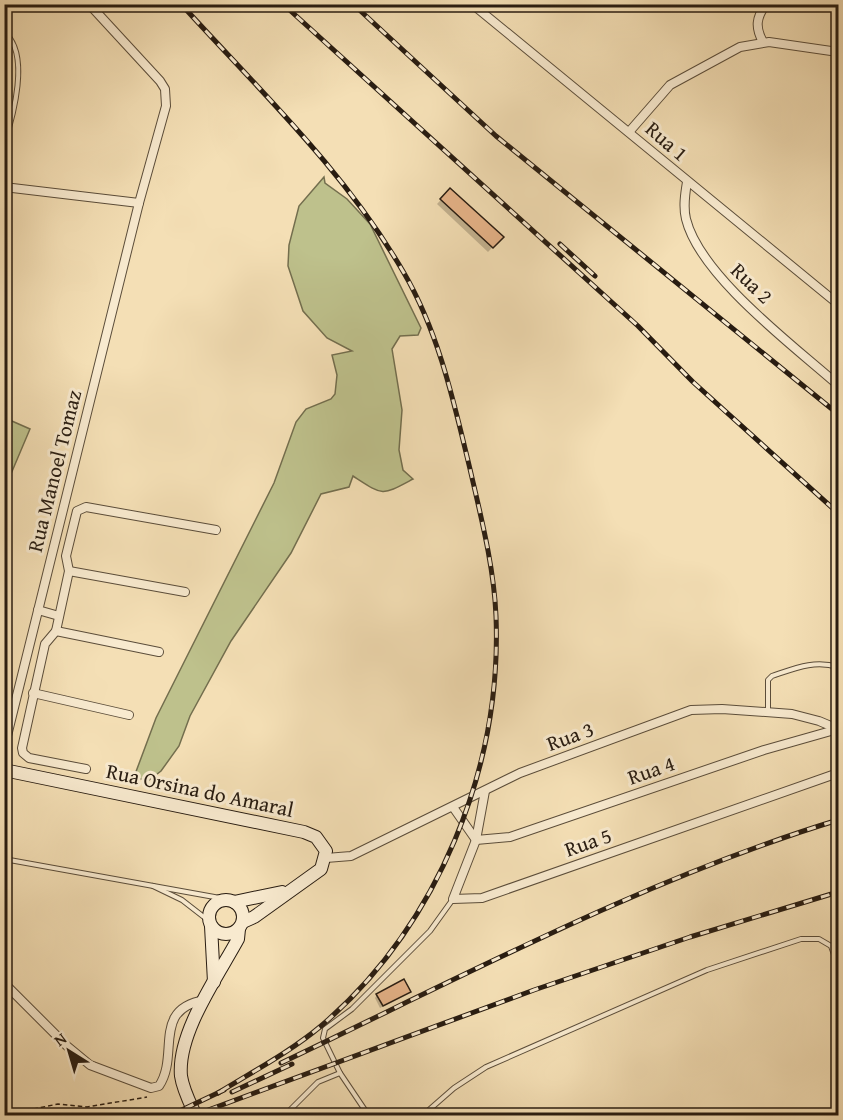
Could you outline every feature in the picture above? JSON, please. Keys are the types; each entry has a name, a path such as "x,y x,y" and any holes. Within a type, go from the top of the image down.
{"street":[{"name":"Rua Manoel Tomaz","path":"4,748 167,98 160,81 89,4"},
{"name":"Rua 1","path":"472,4 838,304"},
{"path":"763,42 757,26 759,14 766,4"},
{"path":"629,132 670,86 728,52 763,42 838,52"},
{"name":"Rua 2","path":"687,182 684,210 687,222 714,271 782,336 838,385"},
{"path":"4,187 139,203"},
{"path":"86,769 29,758 23,753 33,693 45,644 56,631 69,571 66,556 77,511 82,508 216,531"},
{"path":"69,571 184,592"},
{"path":"38,610 59,616"},
{"path":"56,631 159,652"},
{"path":"33,693 129,715"},
{"name":"Rua 3","path":"326,858 351,856 520,773 691,710 722,709 768,712 810,718 838,729"},
{"name":"Rua 4","path":"476,840 510,837 765,750 838,729"},
{"name":"Rua Orsina do Amaral","path":"4,770 304,832 316,837 322,844 326,858"},
{"name":"Rua 5","path":"453,899 482,898 838,773"},
{"path":"453,899 476,840 485,791"},
{"path":"453,807 476,840"},
{"path":"210,923 215,931 227,935 321,869 326,858"},
{"path":"214,983 210,923 214,905 219,901 269,896 292,888"},
{"path":"196,1116 185,1091 181,1066 183,1049 205,1000 238,939 243,912 232,901"},
{"path":"4,983 67,1046 90,1065 151,1088 159,1086 164,1079 173,1021 187,1003 205,1000"}],"lane":[{"path":"4,32 15,45 18,80 4,144"},
{"path":"4,110 12,112"},
{"path":"768,712 768,680 772,676 812,663 824,663 838,667"},
{"path":"4,859 52,870 147,884 232,901"},
{"path":"147,884 182,900 210,923"},
{"path":"369,1116 340,1073 323,1038 325,1029 352,1009 430,931 453,899"},
{"path":"422,1116 454,1088 486,1067 707,970 801,939 819,939 831,946 838,966"},
{"path":"284,1116 318,1082 340,1073"}],"path":[{"path":"4,1115 58,1104 87,1107 146,1098 159,1086"}],"green space":[{"path":"324,177 325,183 347,199 370,224 421,328 418,335 400,336 392,349 402,410 399,450 403,470 413,479 394,489 383,491 353,476 349,487 321,494 291,553 231,641 190,716 179,746 161,771 148,781 134,777 156,718 274,483 296,422 306,409 331,399 335,394 337,375 332,355 352,351 327,338 303,311 288,266 289,245 299,206"},
{"path":"5,418 30,429 5,488"}],"building":[{"path":"450,188 504,237 493,248 440,199"},
{"path":"404,979 411,992 383,1006 376,994"}],"railway":[{"path":"181,4 271,100 328,166 381,236 416,296 436,344 458,419 486,542 493,579 496,616 495,673 488,730 474,786 455,840 429,892 399,941 362,986 321,1026 284,1053 218,1093"},
{"path":"283,4 638,326 693,382 838,513"},
{"path":"353,4 496,136 838,414"},
{"path":"560,244 595,276"},
{"path":"281,1063 487,963 625,900 766,844 838,820"},
{"path":"192,1116 534,990 690,937 838,892"},
{"path":"232,1092 292,1064"},
{"path":"169,1116 224,1090"}]}
